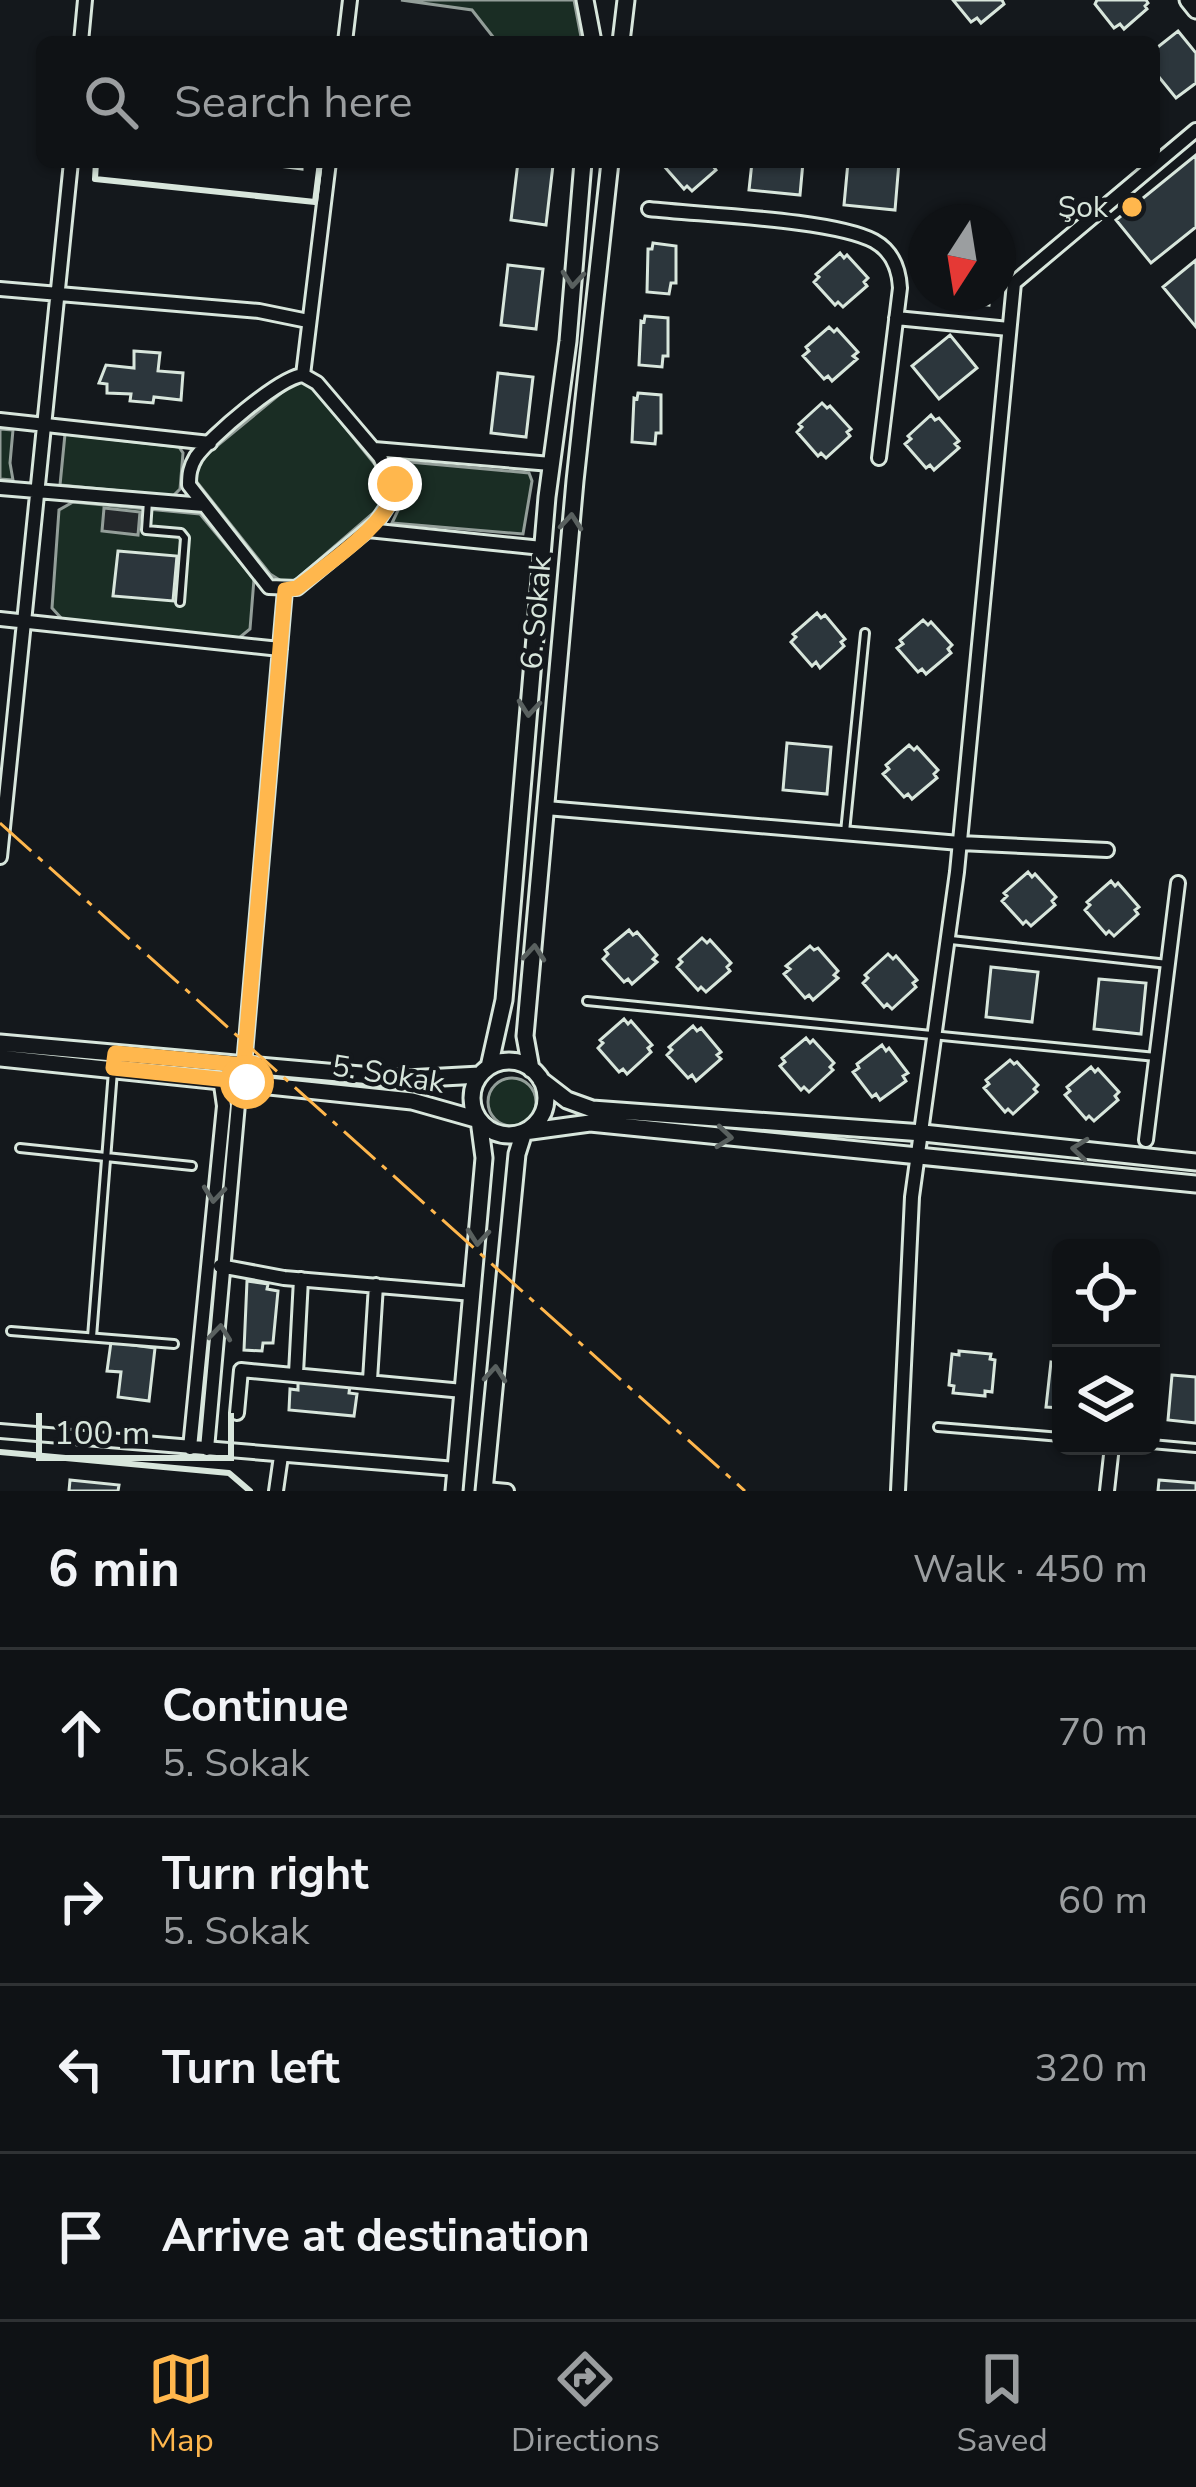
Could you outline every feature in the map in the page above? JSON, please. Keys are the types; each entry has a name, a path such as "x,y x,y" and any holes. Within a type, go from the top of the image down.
{"street":[{"path":"82,36 85,0"},
{"path":"346,36 350,0"},
{"path":"585,0 591,36"},
{"path":"622,36 626,0"},
{"path":"1188,0 1196,10"},
{"path":"1160,160 1196,130"},
{"path":"0,857 70,168"},
{"path":"303,375 328,168"},
{"name":"6. Sokak","path":"484,1071 504,1000 542,548 568,341 582,168"},
{"name":"6. Sokak","path":"536,1074 525,1036 575,481 609,168"},
{"path":"898,1491 917,1157 949,940 1018,276 1150,168"},
{"path":"649,209 842,230 872,240 887,251 899,271 879,458"},
{"path":"0,289 259,311 308,321"},
{"path":"896,318 1009,329"},
{"path":"303,375 317,383 374,449 396,493 387,511 368,530 297,588 285,590 269,587 189,485 189,472 210,443 291,376 303,375"},
{"path":"0,420 210,443"},
{"path":"374,449 551,464"},
{"path":"0,488 204,505"},
{"path":"368,530 542,548"},
{"path":"207,1449 238,1104 245,1073 285,590"},
{"path":"0,619 280,650"},
{"path":"546,808 960,843 1107,850"},
{"path":"1147,1180 1156,1058 1178,883"},
{"name":"5. Sokak","path":"0,1043 220,1078 245,1073 412,1101 479,1120"},
{"name":"5. Sokak","path":"0,1058 406,1079 484,1071"},
{"path":"454,1491 484,1158 471,1097 484,1071 512,1061 567,1100 592,1108 1147,1148 1196,1162"},
{"path":"506,1491 484,1490 517,1154 524,1132 534,1125 546,1103 536,1074"},
{"path":"190,1448 224,1106 220,1078"},
{"path":"479,1120 500,1134 590,1123 1196,1184"},
{"path":"207,1263 301,1279 473,1294"},
{"path":"296,1373 301,1279"},
{"path":"370,1380 376,1286"},
{"path":"237,1413 241,1370 464,1391"},
{"path":"0,1431 456,1469"},
{"path":"1107,1491 1111,1455"},
{"path":"276,1491 281,1456"}],"lane":[{"path":"148,500 146,530 182,533 185,538 180,602"},
{"path":"845,833 865,633"},
{"path":"949,940 1168,964"},
{"path":"586,1001 1156,1058"},
{"path":"92,1337 114,1061"},
{"path":"20,1148 191,1166"},
{"path":"11,1331 174,1344"},
{"path":"938,1427 1052,1436"},
{"path":"1160,1445 1196,1448"}],"green space":[{"path":"401,0 574,0 581,36 492,36 472,10"},
{"path":"297,380 310,384 391,489 386,502 286,584 270,574 196,481 194,470 201,459"},
{"path":"0,429 13,430 13,480 0,479"},
{"path":"65,434 179,447 183,453 180,489 173,496 60,485"},
{"path":"398,461 529,473 532,481 523,534 392,523 403,500"},
{"path":"73,502 200,514 254,579 250,629 239,638 62,619 52,608 59,510"},
{"path":"512,1078 529,1085 536,1102 529,1119 512,1126 495,1119 488,1102 495,1085"}],"shaded area":[{"path":"104,508 140,512 138,535 102,531"}],"building":[{"path":"953,0 1002,0 1004,4 981,23 977,18 971,22"},
{"path":"1097,0 1148,3 1124,29 1120,24 1114,28 1095,4"},
{"path":"1178,31 1196,53 1196,83 1176,98 1160,78 1160,45"},
{"path":"1196,155 1196,227 1151,263 1116,220"},
{"path":"517,168 553,168 546,225 511,220"},
{"path":"666,168 716,170 692,191 687,186 684,189"},
{"path":"751,168 802,168 800,195 749,190"},
{"path":"847,168 898,168 895,210 844,205"},
{"path":"653,243 676,246 676,283 671,283 669,294 647,292 648,249"},
{"path":"840,253 868,278 867,286 843,307 838,302 835,305 814,282 819,277 816,274"},
{"path":"1196,260 1196,327 1163,287"},
{"path":"508,265 543,269 536,329 501,325"},
{"path":"645,316 668,318 668,356 663,356 662,367 639,365"},
{"path":"829,327 834,332 837,329 858,352 853,356 857,359 832,381 828,376 824,379 803,356 809,351 806,347"},
{"path":"950,335 977,368 939,399 912,366"},
{"path":"134,351 160,353 158,371 183,373 181,400 130,401 131,394 107,393 107,384 99,383 106,365 134,368"},
{"path":"498,373 533,377 526,437 491,433"},
{"path":"638,393 661,395 661,433 656,433 655,444 632,442"},
{"path":"822,403 851,429 850,436 826,458 821,453 818,456 797,432 802,427 799,424"},
{"path":"931,415 959,441 955,444 959,448 934,470 930,465 926,468 905,444"},
{"path":"118,551 177,556 173,601 113,596"},
{"path":"817,613 821,618 825,615 845,639 844,646 820,668 816,662 812,666 791,642 796,637 793,634"},
{"path":"923,620 928,625 931,622 952,645 951,653 926,674 922,669 918,672 897,648"},
{"path":"787,743 831,747 827,794 783,790"},
{"path":"909,745 914,750 917,747 938,770 937,778 912,799 908,794 904,797 883,774 889,769 886,765"},
{"path":"1028,872 1056,897 1055,905 1031,926 1026,921 1023,924 1002,901 1007,896 1004,893"},
{"path":"1111,881 1139,907 1138,914 1114,936 1109,931 1106,934 1085,910 1090,905 1087,902"},
{"path":"629,930 633,935 637,932 657,955 653,959 657,962 632,984 628,979 624,982 603,959 608,954 605,950"},
{"path":"702,938 707,943 710,940 731,963 730,971 706,992 701,987 698,990 677,967 682,962 679,959"},
{"path":"810,946 818,948 838,971 834,975 838,978 813,1000 809,995 805,998 784,974 790,969 786,966"},
{"path":"888,954 893,959 896,956 917,980 916,987 892,1009 887,1004 884,1007 863,983 868,978 865,975"},
{"path":"991,967 1038,972 1032,1022 986,1017"},
{"path":"1099,979 1146,983 1141,1034 1094,1029"},
{"path":"624,1019 652,1045 651,1052 627,1074 623,1069 619,1072 598,1048 603,1043 600,1040"},
{"path":"693,1026 697,1031 701,1028 721,1052 717,1055 721,1059 696,1081 667,1055 672,1050 669,1047"},
{"path":"806,1038 834,1063 833,1070 809,1092 804,1087 801,1090 780,1066 785,1062 782,1058"},
{"path":"882,1045 908,1073 903,1076 906,1081 880,1100 876,1094 872,1097 853,1072"},
{"path":"1010,1060 1038,1085 1037,1092 1013,1114 1008,1109 1005,1112 984,1088 989,1084 986,1080"},
{"path":"1091,1067 1119,1092 1118,1100 1094,1121 1089,1116 1086,1119 1065,1095 1070,1091 1067,1087"},
{"path":"247,1281 278,1291 273,1343 263,1343 262,1351 244,1350"},
{"path":"111,1342 155,1348 149,1401 118,1397 121,1372 107,1371"},
{"path":"959,1351 991,1354 990,1359 995,1360 992,1392 985,1391 985,1396 953,1393 954,1386 949,1385 952,1354 959,1355"},
{"path":"1051,1362 1052,1362 1052,1407 1046,1407"},
{"path":"1172,1375 1196,1377 1196,1423 1168,1420"},
{"path":"298,1381 350,1385 349,1393 357,1394 354,1416 289,1410 290,1389 298,1390"},
{"path":"70,1480 119,1485 118,1491 69,1491"},
{"path":"1159,1480 1196,1483 1196,1491 1158,1491"}],"wall":[{"path":"96,168 95,179 315,202 319,168"},
{"path":"0,1452 229,1473 250,1491"}],"power":[{"path":"0,823 745,1491"}],"place":[{"name":"Şok","path":"1132,207"}],"route":[{"path":"247,1082 113,1068 115,1053 244,1065 285,590 297,588 376,523 394,500 395,484"}]}
